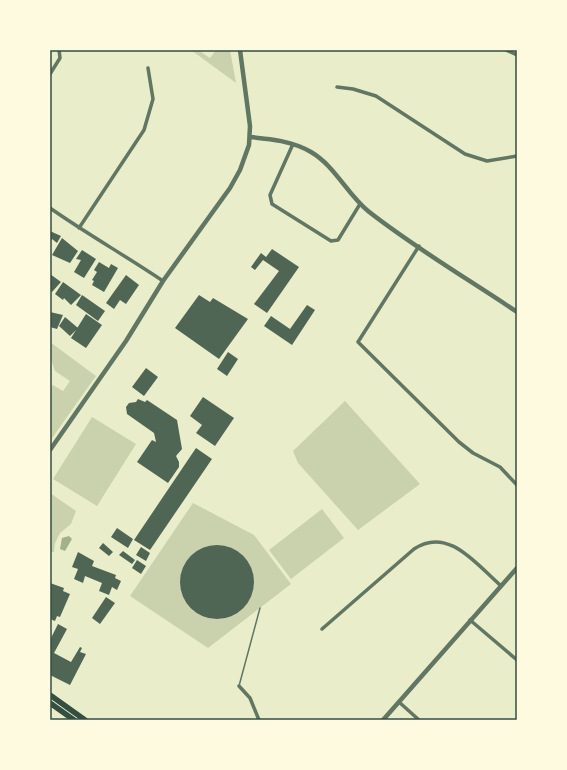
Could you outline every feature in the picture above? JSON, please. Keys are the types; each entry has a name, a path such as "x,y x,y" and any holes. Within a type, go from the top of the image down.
{"main road":[{"path":"50,696 85,720"},
{"path":"50,704 74,720"}],"street":[{"path":"50,74 60,58 59,50"},
{"path":"50,450 126,341 163,281 230,188 246,154 250,137 250,118 240,50"},
{"path":"506,50 517,55"},
{"path":"79,228 144,130 153,99 148,68"},
{"path":"337,87 353,88 376,96 465,154 487,161 517,156"},
{"path":"250,137 274,139 293,144 313,153 324,162 360,204 517,312"},
{"path":"293,144 270,196 272,204 331,241 335,242 338,240 360,204"},
{"path":"50,208 163,281"},
{"path":"419,246 358,342 459,442 473,453 500,467 517,485"},
{"path":"322,629 414,549 426,542 443,542 454,546 500,585"},
{"path":"383,720 500,585 517,568"},
{"path":"470,620 517,660"},
{"path":"239,686 250,698 259,720"},
{"path":"399,702 419,720"}],"lane":[{"path":"239,686 260,608"}],"shaded area":[{"path":"191,50 198,50 210,58 216,50 230,50 236,83"},
{"path":"50,342 96,376 50,441 50,389 53,385 63,391 70,381 55,371 50,356"},
{"path":"345,401 420,484 358,530 298,463 293,451"},
{"path":"92,417 136,444 97,506 53,479"},
{"path":"50,493 76,511 71,524 60,533 55,543 54,552 50,552"},
{"path":"193,503 254,535 291,584 208,648 130,596"},
{"path":"322,509 344,538 291,579 269,550"},
{"path":"69,536 72,539 65,551 60,549 62,538"}],"building":[{"path":"50,231 61,236 57,243 52,239 50,242"},
{"path":"62,238 78,251 70,263 52,255"},
{"path":"272,249 299,267 267,313 254,304 279,271 263,260 255,270 251,267 261,253 266,257"},
{"path":"82,250 96,259 84,278 74,272 81,260 76,259"},
{"path":"99,262 109,268 111,264 118,268 104,292 92,285 94,281 92,280 97,272 94,270"},
{"path":"50,274 61,282 52,292 50,290"},
{"path":"126,275 139,285 126,304 120,300 114,309 106,303"},
{"path":"63,282 81,295 71,305 64,298 63,300 55,294"},
{"path":"82,295 105,311 98,321 76,305"},
{"path":"199,295 210,302 213,298 248,319 219,359 175,328"},
{"path":"307,305 315,310 292,345 264,326 271,316 290,329"},
{"path":"50,312 63,315 57,329 50,327"},
{"path":"86,314 102,325 86,348 71,338"},
{"path":"65,317 78,328 70,336 59,326"},
{"path":"228,352 238,359 227,376 217,369"},
{"path":"146,368 158,377 144,396 132,387"},
{"path":"203,397 234,418 215,446 196,433 202,425 190,416"},
{"path":"138,399 145,402 147,400 177,420 182,449 176,456 179,462 179,467 168,483 137,462 152,440 156,442 154,433 127,414 126,407 129,403 136,402"},
{"path":"196,448 212,459 150,550 134,540"},
{"path":"117,528 133,539 128,548 111,537"},
{"path":"103,543 113,552 109,556 99,548"},
{"path":"210,545 224,545 238,551 248,561 254,575 254,589 248,603 238,613 224,619 210,619 196,613 186,603 180,589 180,575 186,561 196,551"},
{"path":"141,547 150,553 146,561 136,555"},
{"path":"123,551 135,560 132,564 119,555"},
{"path":"78,552 94,561 92,566 116,575 115,578 121,581 117,590 112,587 109,595 99,591 102,583 85,576 83,583 74,579 78,569 72,567"},
{"path":"137,560 146,566 141,574 132,568"},
{"path":"50,583 64,588 63,591 70,594 60,617 57,616 55,621 50,619"},
{"path":"106,597 115,603 100,624 92,618"},
{"path":"58,624 67,629 54,653 71,662 80,647 82,648 80,652 86,654 70,685 50,675 50,640"}]}
